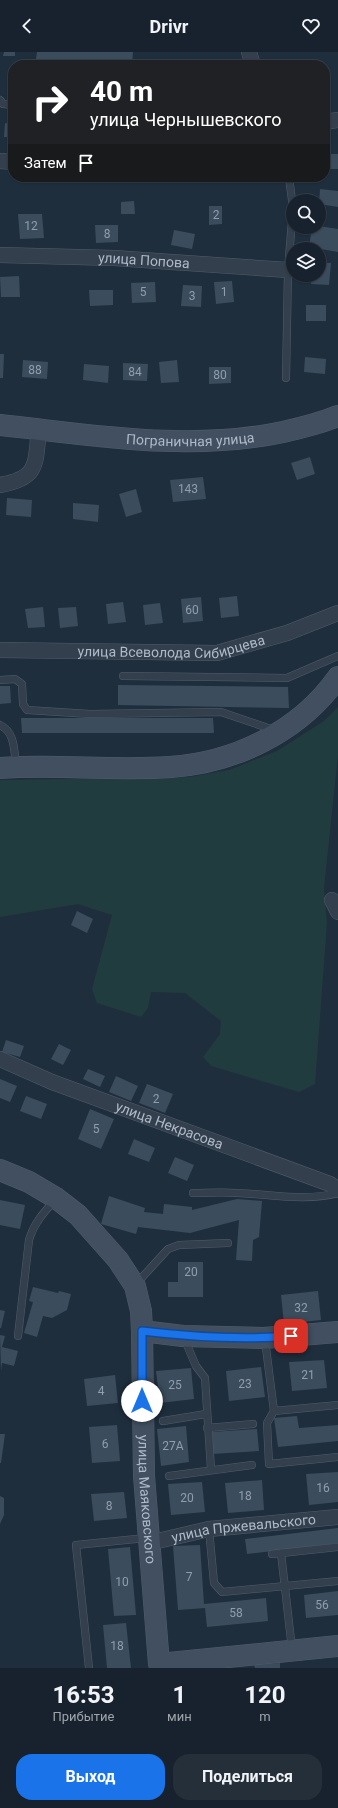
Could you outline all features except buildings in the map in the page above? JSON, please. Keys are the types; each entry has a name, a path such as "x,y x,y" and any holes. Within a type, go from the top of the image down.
{"main road":[{"name":"Пограничная улица","path":"0,424 151,440 192,442 232,440 295,429 338,416"},
{"path":"8,767 171,767 229,756 254,746 280,732 317,704 338,678"},
{"name":"улица Маяковского","path":"0,1170 29,1182 56,1198 78,1215 118,1260 134,1286 141,1311 143,1461 159,1666"},
{"path":"142,1331 183,1336 264,1338 338,1332"},
{"path":"159,1666 338,1646"}],"street":[{"name":"улица Попова","path":"0,255 114,258 286,270"},
{"path":"0,485 29,475 34,467 40,429"},
{"name":"улица Всеволода Сибирцева","path":"0,650 217,652 287,633 338,613"},
{"name":"улица Некрасова","path":"0,1059 52,1082 330,1184 338,1192"},
{"name":"улица Пржевальского","path":"149,1541 209,1529 338,1517"}],"lane":[{"path":"0,100 3,104 8,104"},
{"path":"290,182 293,208 290,242"},
{"path":"286,378 288,282"},
{"path":"123,676 287,678 338,656"},
{"path":"0,680 15,679 22,684 23,704 27,710 90,714 221,712 280,732"},
{"path":"0,725 5,727 12,735 8,767"},
{"path":"193,1193 236,1192 307,1198 325,1197 338,1192"},
{"path":"18,1336 29,1240 32,1229 38,1219 56,1198"},
{"path":"134,1286 168,1249 179,1245 228,1243"},
{"path":"183,1336 196,1366 205,1378 210,1469"},
{"path":"264,1338 274,1411 267,1423 269,1464 338,1457"},
{"path":"274,1411 338,1405"},
{"path":"164,1421 206,1414"},
{"path":"207,1428 253,1424"},
{"path":"169,1476 210,1469 252,1465"},
{"path":"209,1529 214,1583 222,1592 338,1581"},
{"path":"89,1668 76,1545 149,1541"},
{"path":"272,1554 338,1547"},
{"path":"281,1553 293,1651"}],"green space":[{"path":"338,707 338,755 324,888 327,923 315,1084 299,1092 211,1066 203,1057 220,1034 221,1021 185,993 151,992 148,1008 141,1017 97,1003 92,989 112,915 78,904 0,917 0,780 189,777 229,770 277,751 324,721"}],"route":[{"path":"142,1401 142,1331 183,1336 223,1338 264,1338 291,1336"}]}
